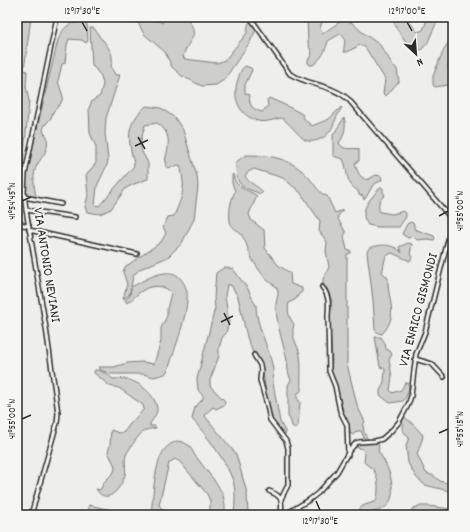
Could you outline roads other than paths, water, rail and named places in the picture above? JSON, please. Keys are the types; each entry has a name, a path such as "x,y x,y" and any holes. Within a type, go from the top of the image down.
{"street":[{"name":"VIA ANTONIO NEVIANI","path":"31,515 57,423 58,413 46,328 24,197 25,174 57,17"},
{"name":"VIA ENRICO GISMONDI","path":"250,17 288,72 296,77 331,90 348,99 444,210 450,218 452,224 425,332 415,359 411,396 408,405 388,435 375,441 356,443 337,472 318,493 284,515"},
{"path":"24,197 61,204"},
{"path":"26,210 75,217"},
{"path":"17,220 29,228 137,254"},
{"path":"322,287 327,294 329,308 329,371 335,386 340,411 347,425 348,455"},
{"path":"254,355 260,365 260,380 270,420 286,441 288,448 288,485 281,499 281,515"},
{"path":"415,359 432,364 444,377"},
{"path":"269,491 276,494 281,499"}]}
